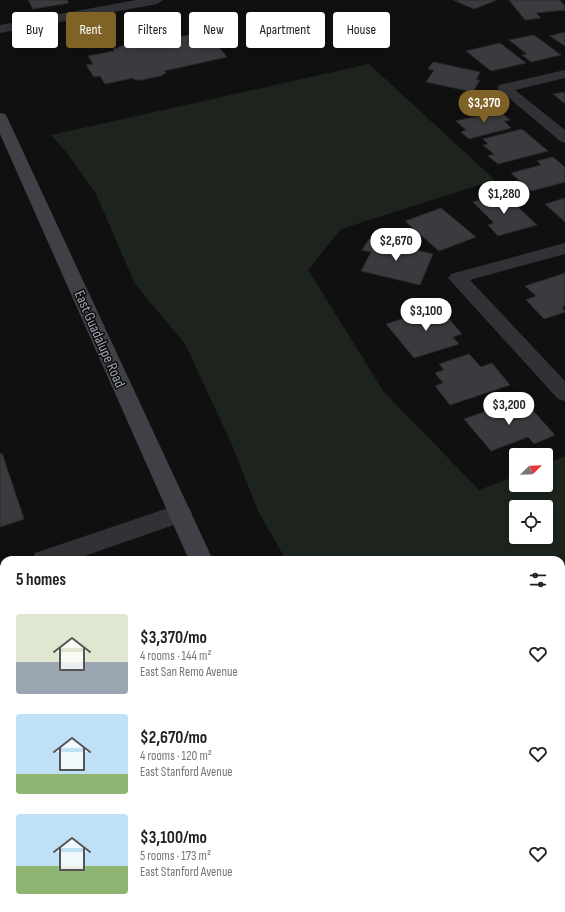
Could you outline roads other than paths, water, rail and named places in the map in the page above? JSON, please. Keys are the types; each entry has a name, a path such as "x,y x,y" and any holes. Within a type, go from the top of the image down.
{"main road":[{"name":"East Guadalupe Road","path":"0,117 5,141 199,556"}],"street":[{"path":"0,29 106,4 157,0"},
{"path":"565,74 504,88 565,138"},
{"path":"565,248 457,278 565,394"},
{"path":"56,556 180,514"}]}
